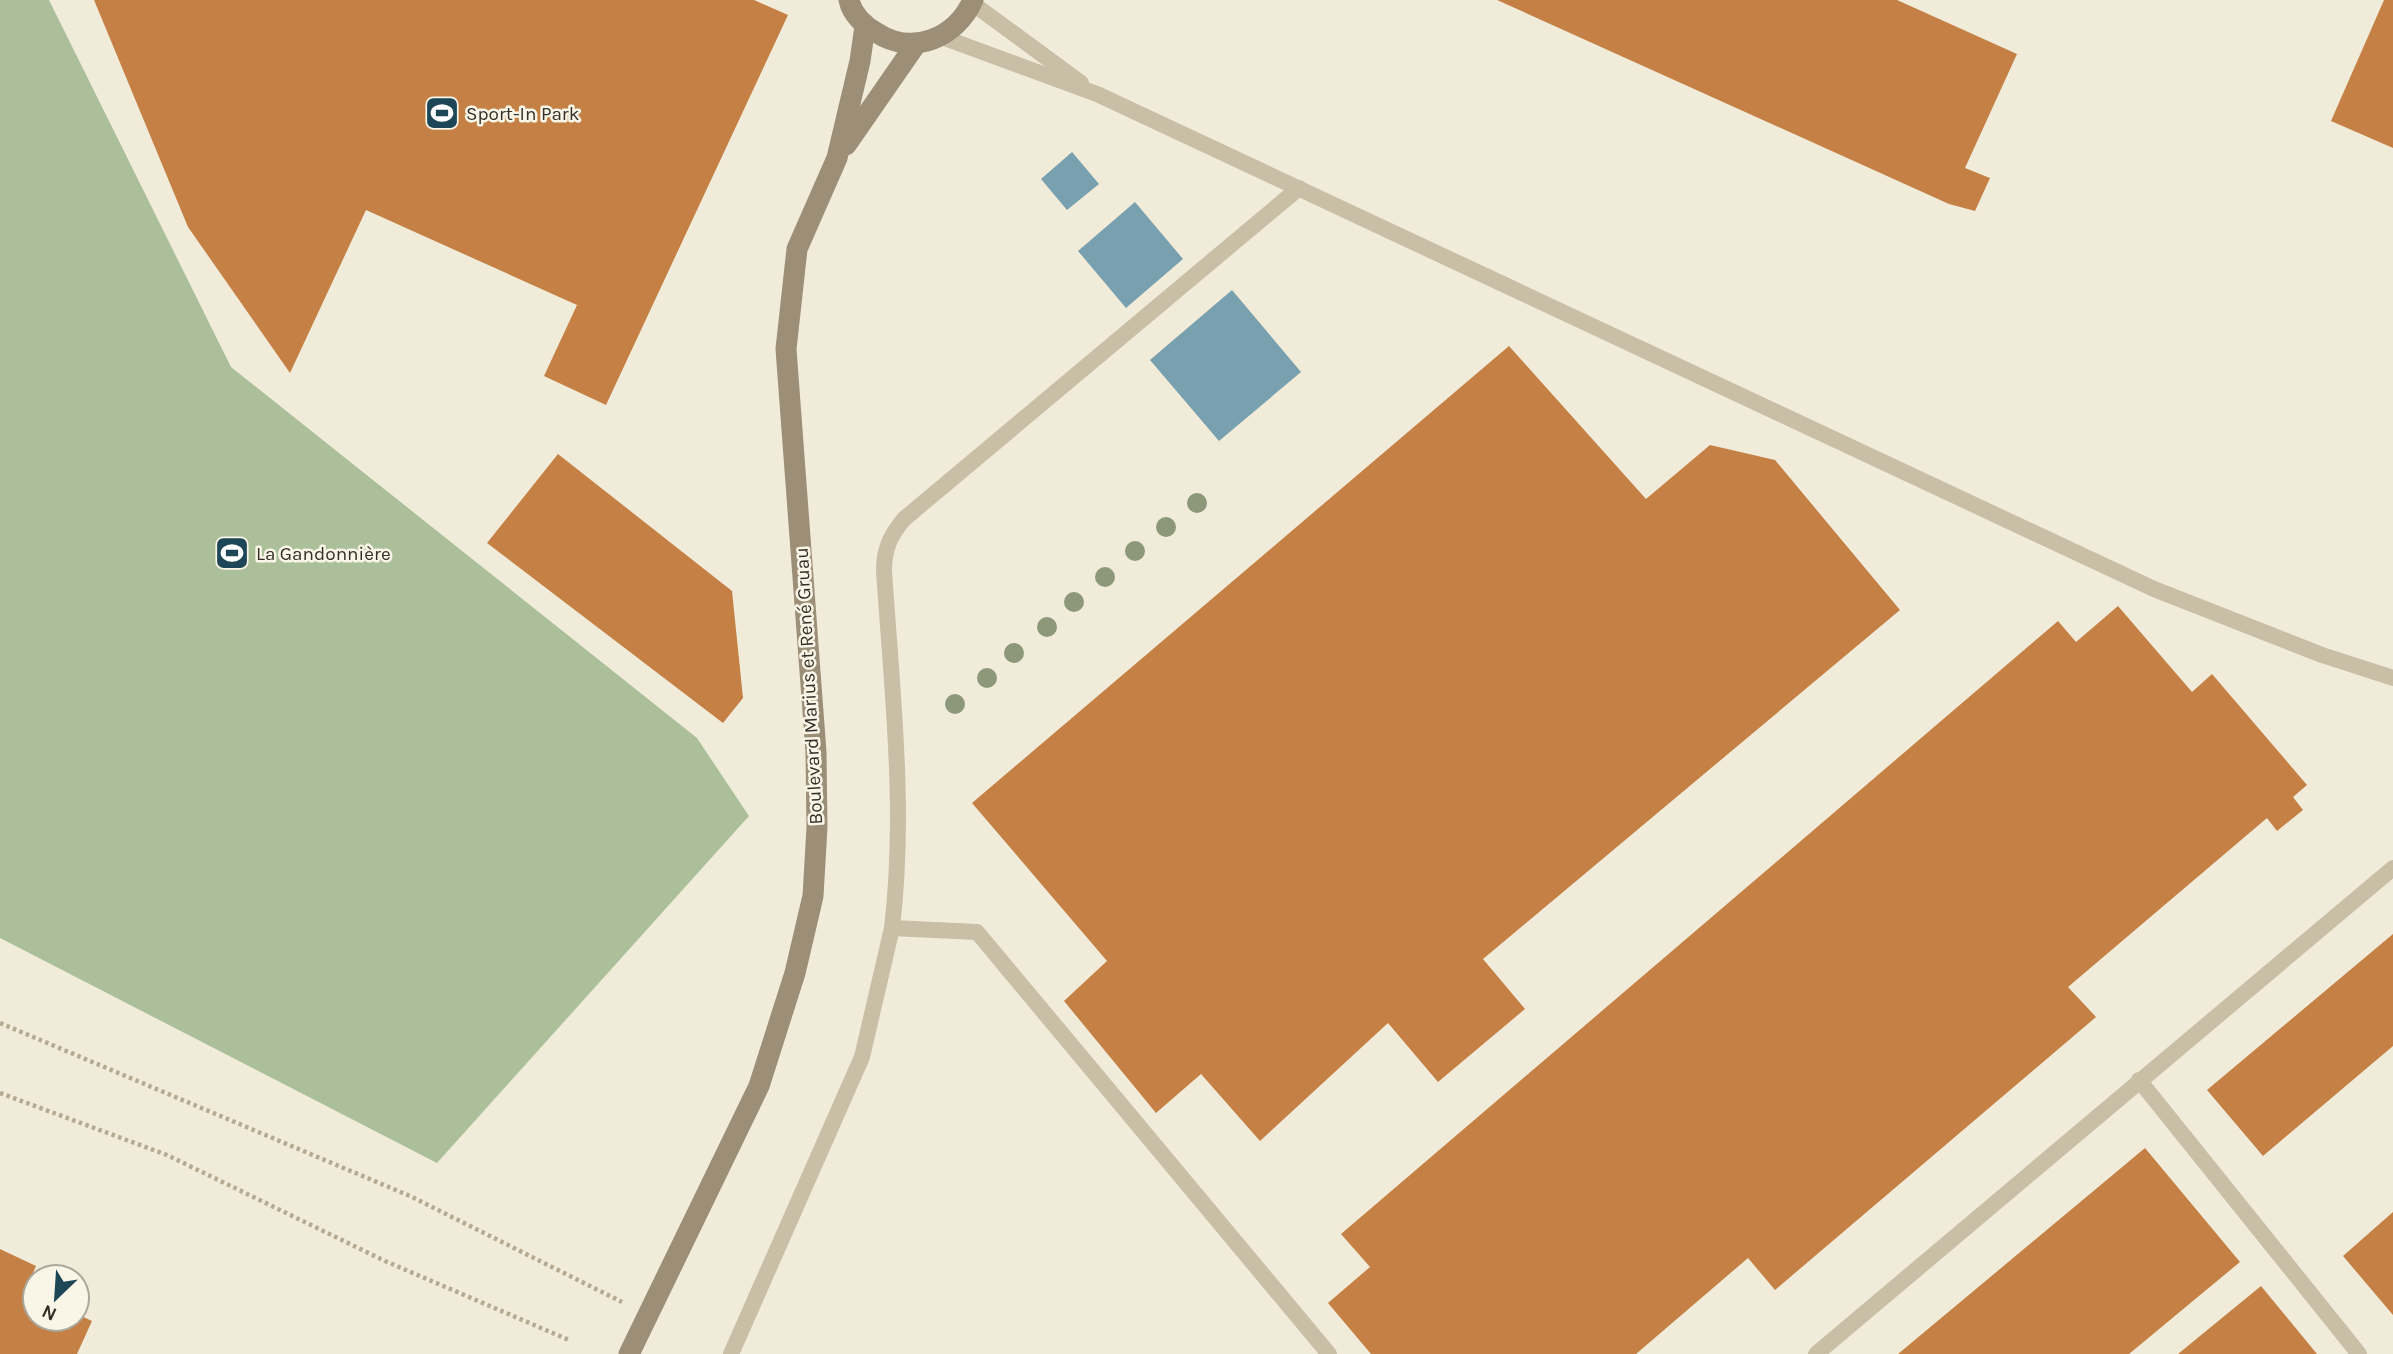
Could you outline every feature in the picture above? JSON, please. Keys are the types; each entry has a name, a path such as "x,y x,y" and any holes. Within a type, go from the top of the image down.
{"main road":[{"path":"849,0 865,26 889,41 916,44 942,37 960,22 973,1"},
{"name":"Boulevard Marius et René Gruau","path":"629,1354 759,1086 796,974 813,896 817,827 816,752 786,349 797,249 837,158 860,61 865,26"},
{"name":"Boulevard Marius et René Gruau","path":"837,158 916,44"}],"lane":[{"path":"973,1 1097,94"},
{"path":"942,37 1097,94 2154,589 2322,655 2393,678"},
{"path":"731,1354 857,1069 892,928 900,863 900,806 884,551 892,534 904,519 1298,188"},
{"path":"1816,1354 2393,868"},
{"path":"892,928 977,932 1329,1354"},
{"path":"2140,1080 2359,1354"}],"path":[{"path":"0,1023 410,1196 648,1314"},
{"path":"0,1093 167,1155 385,1261 569,1340"}],"green space":[{"name":"La Gandonnière","path":"0,0 49,0 231,367 697,738 749,816 437,1163 0,938"}],"water":[{"path":"1072,152 1099,184 1067,210 1041,179"},
{"path":"1135,202 1183,259 1126,308 1078,251"},
{"path":"1232,290 1301,372 1219,441 1150,360"}],"building":[{"name":"Sport-In Park","path":"94,0 754,0 788,15 606,405 544,376 577,305 366,210 290,373 188,227"},
{"path":"1497,0 1897,0 2017,54 1965,168 1990,178 1975,211 1949,204"},
{"path":"2384,0 2393,0 2393,148 2331,121"},
{"path":"1509,346 1646,499 1710,445 1775,460 1900,610 1483,959 1525,1009 1438,1082 1388,1023 1260,1141 1201,1074 1156,1113 1064,1001 1107,961 972,803"},
{"path":"558,454 732,591 743,698 723,723 487,543"},
{"path":"2118,606 2192,692 2212,674 2307,785 2293,797 2303,810 2277,831 2267,818 2068,987 2096,1017 1775,1290 1748,1258 1636,1354 1371,1354 1328,1303 1370,1267 1341,1234 2058,621 2076,642"},
{"path":"2393,934 2393,1046 2263,1156 2207,1090"},
{"path":"2145,1148 2240,1262 2129,1354 1898,1354"},
{"path":"2393,1212 2393,1315 2343,1256"},
{"path":"0,1249 30,1263 21,1263 21,1333 87,1333 77,1354 0,1354"},
{"path":"2261,1286 2317,1354 2178,1354"}],"place":[{"name":"Sport-In Park","path":"442,113"},
{"name":"La Gandonnière","path":"232,553"}]}
